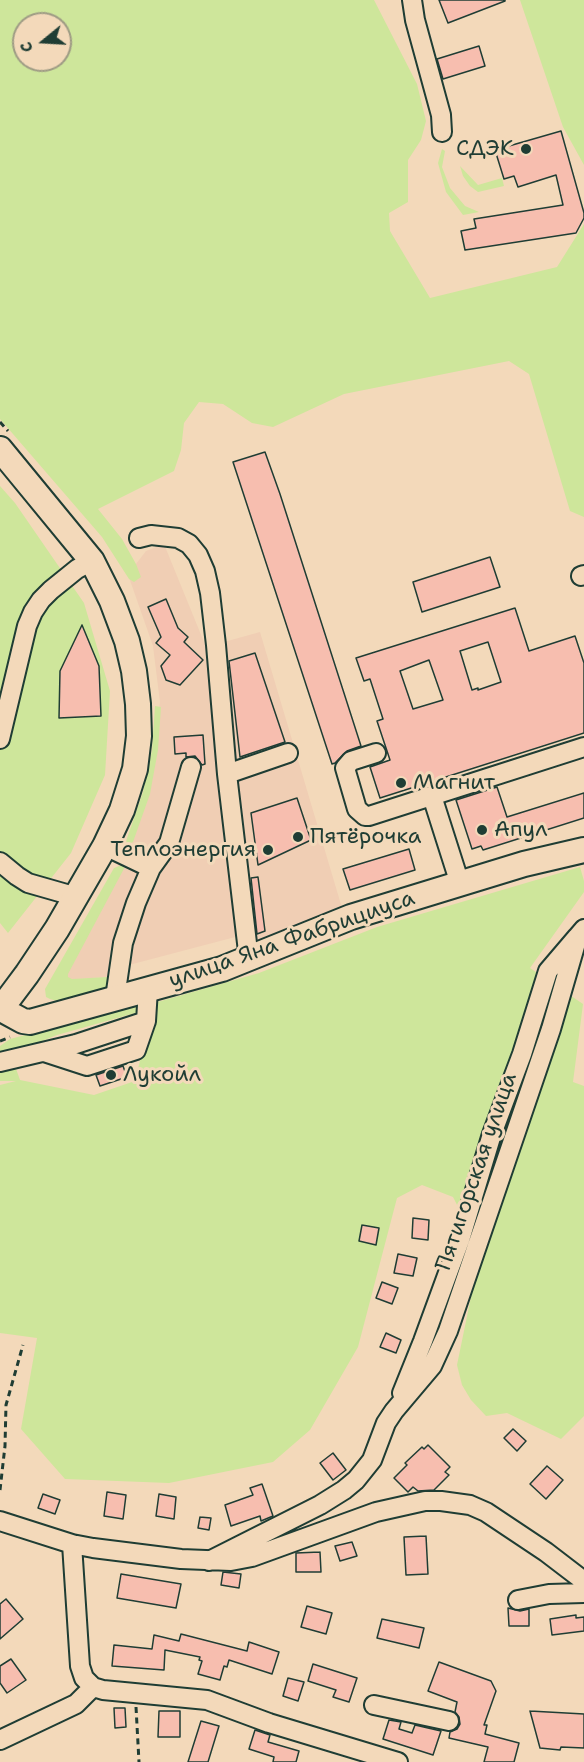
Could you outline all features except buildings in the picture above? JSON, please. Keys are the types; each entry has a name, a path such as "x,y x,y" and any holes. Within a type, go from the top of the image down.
{"main road":[{"path":"1,1010 77,897 105,846 122,810 135,769 139,736 134,671 127,641 112,601 92,561 6,443"},
{"name":"улица Яна Фабрициуса","path":"1,1010 23,1022 30,1022 222,969 351,917 524,864 584,850"}],"street":[{"path":"412,0 415,20 441,115 442,132"},
{"path":"139,538 151,535 178,538 189,544 198,555 205,571 216,645 227,774 249,960"},
{"path":"0,739 27,626 33,612 51,590 77,569 92,561"},
{"path":"376,753 351,761 345,768 360,813 369,816 584,747"},
{"path":"227,774 288,753"},
{"path":"116,998 123,943 135,903 151,868 169,843 191,767"},
{"path":"432,796 460,884"},
{"path":"105,846 151,868"},
{"path":"0,862 28,883 77,897"},
{"name":"Пятигорская улица","path":"209,1561 320,1505 344,1490 365,1470 372,1460 386,1423 432,1366 444,1344 551,1029 581,932"},
{"path":"44,1052 87,1066 136,1050 146,1021 148,989"},
{"path":"0,1062 76,1044 146,1021"},
{"path":"0,1521 72,1544 209,1561 243,1560 375,1512 425,1501 441,1501 470,1505 486,1512 546,1552 584,1581"},
{"path":"72,1544 80,1666 84,1678 93,1687 135,1694 207,1700 269,1723 398,1762"},
{"path":"518,1600 549,1594 584,1593"},
{"path":"0,1740 68,1708 83,1699 93,1687"},
{"path":"374,1705 449,1721"}],"path":[{"path":"0,422 6,443"},
{"path":"0,1490 5,1446 6,1406 23,1345"},
{"path":"0,1405 6,1406"},
{"path":"135,1694 139,1762"}],"shaded area":[{"path":"164,544 206,647 260,632 342,908 240,948 239,936 129,965 107,977 64,980 63,974 131,840 151,775 160,702 153,646 125,566 136,564 146,551"}],"green space":[{"path":"0,0 374,0 417,84 426,121 421,140 408,160 408,202 389,213 390,231 430,298 557,267 584,224 584,517 570,511 529,374 509,361 344,394 273,427 252,423 223,404 199,402 184,423 181,450 174,471 98,509 122,539 141,577 134,582 129,579 102,537 0,419"},
{"path":"520,0 584,0 584,165 563,127"},
{"path":"442,149 445,151 442,167 450,188 465,206 479,212 463,215 446,192 438,163"},
{"path":"460,166 478,185 502,178 504,186 478,192 463,176"},
{"path":"0,486 15,503 84,603 110,691 105,775 71,853 8,933 0,923"},
{"path":"155,706 161,707 158,750 150,794 133,842 126,846 143,792 152,750"},
{"path":"127,863 68,974 68,977 72,979 107,977 108,987 57,1001 46,997 45,989 114,868"},
{"path":"580,867 584,892 530,968 583,1004 573,1082 584,1086 584,1416 561,1439 507,1413 486,1416 471,1400 462,1385 457,1365 474,1282 474,1238 453,1197 422,1185 397,1198 358,1347 310,1430 273,1462 169,1483 65,1479 21,1429 37,1338 0,1333 0,1085 16,1081 0,1081 0,1067 14,1063 20,1080 94,1095 135,1081 153,1008 57,1035 0,1058 0,1046 10,1039 154,1003 259,973 377,927"}],"place":[{"name":"СДЭК","path":"526,149"},
{"name":"Магнит","path":"401,783"},
{"name":"Апул","path":"482,830"},
{"name":"Пятёрочка","path":"298,837"},
{"name":"Теплоэнергия","path":"268,850"},
{"name":"Лукойл","path":"111,1075"}]}
